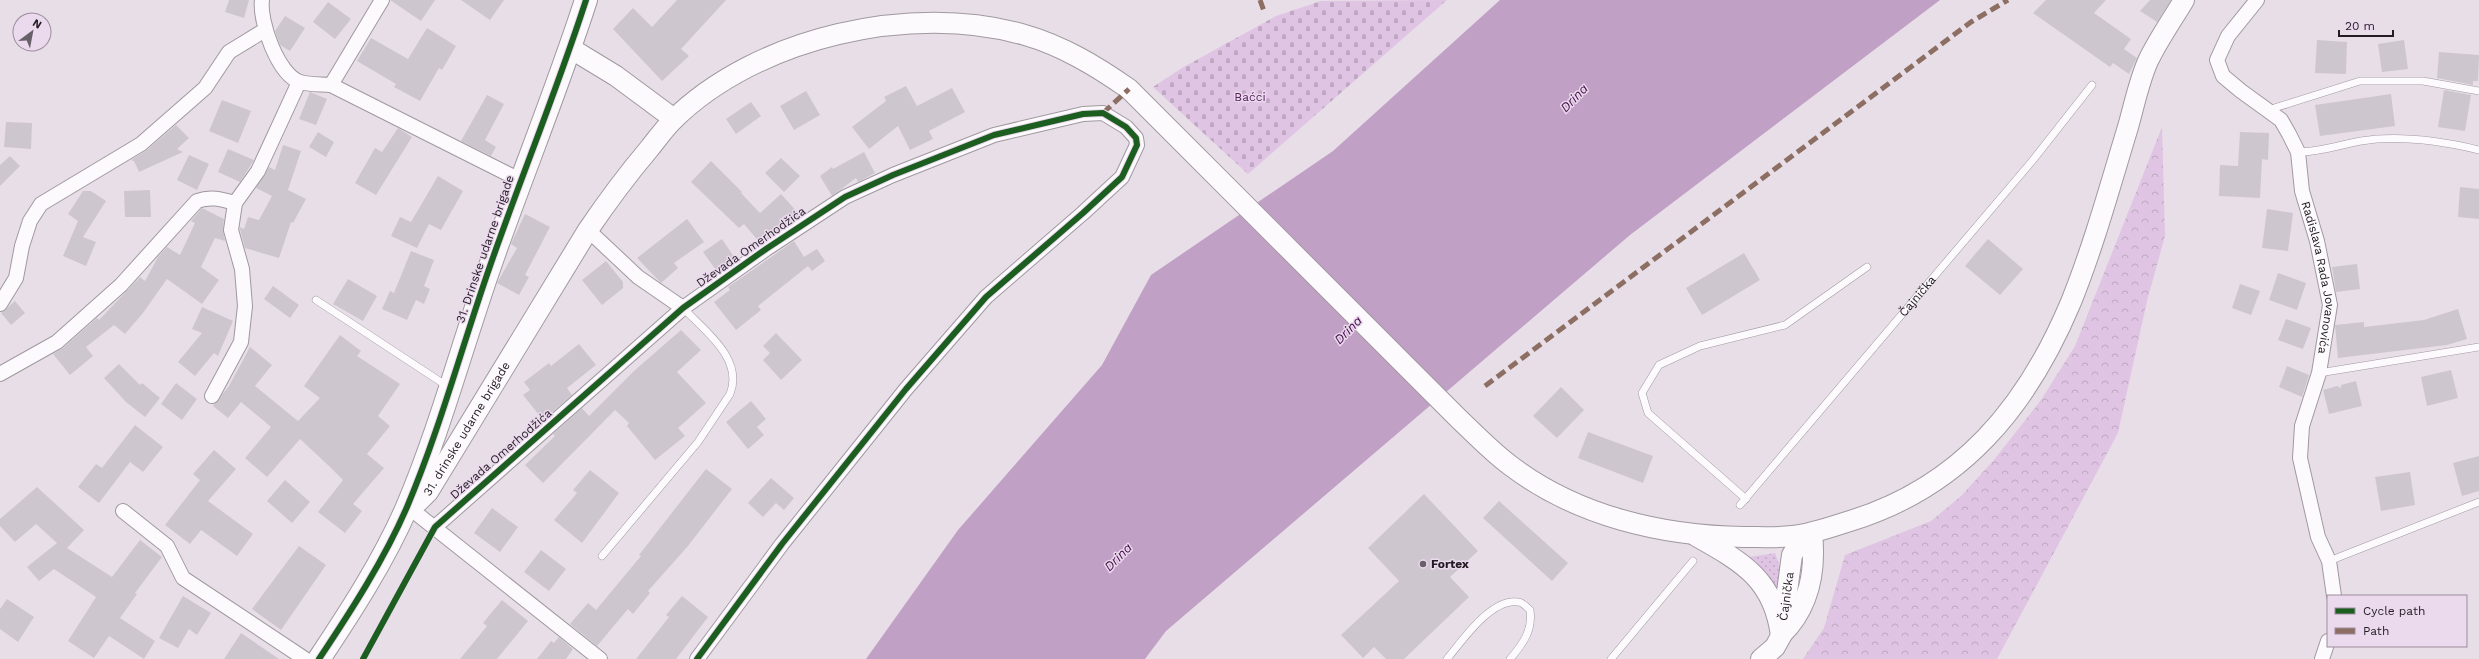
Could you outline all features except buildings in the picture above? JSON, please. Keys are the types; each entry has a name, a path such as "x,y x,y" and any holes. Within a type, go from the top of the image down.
{"main road":[{"name":"31. Drinske udarne brigade","path":"407,506 451,389 520,180 570,48 586,0"},
{"path":"1692,534 1771,537 1812,533 1874,514 1912,496 1946,475 1986,438 2017,401 2045,357 2071,301 2098,224 2148,62 2184,0"},
{"name":"31. drinske udarne brigade","path":"407,506 418,502 428,492 588,230 609,199 674,120 724,81 746,68 784,52 844,34 925,23 986,26 1025,35 1062,49 1085,60 1129,89 1459,419 1514,468 1564,498 1600,513 1647,527 1692,534"},
{"path":"570,48 616,76 674,120"},
{"path":"319,659 381,557 407,506"},
{"name":"Čajnička","path":"1761,659 1775,647 1780,636 1787,602 1788,573 1792,555 1800,544 1812,533"},
{"path":"1692,534 1728,554 1747,568 1762,584 1775,605 1780,636"}],"street":[{"path":"262,0 261,9 265,30 285,69 299,82 332,84 520,180"},
{"path":"332,84 382,0"},
{"name":"Radislava Rada Jovanovića","path":"2257,0 2228,36 2217,60 2223,76 2281,120 2298,152 2302,191 2317,241 2330,305 2319,373 2302,426 2300,458 2318,537 2329,561 2334,595"},
{"path":"0,304 16,278 22,246 30,221 41,204 141,144 205,88 229,52 265,30"},
{"path":"212,396 241,342 245,306 242,269 231,230 235,203 258,172 299,82"},
{"name":"Dževada Omerhodžića","path":"435,527 683,308 766,249 845,197 893,175 994,135 1083,114 1103,113 1121,122 1136,138 1137,145 1134,155 1115,184 986,297 906,389 782,544 697,659"},
{"path":"0,374 62,337 121,285 185,211 197,201 206,198 217,198 235,203"},
{"path":"588,230 638,277 683,308"},
{"path":"407,506 600,659"},
{"path":"123,511 167,546 183,578 305,659"},
{"path":"2322,659 2327,644"}],"lane":[{"path":"2268,110 2360,81 2423,81 2479,91"},
{"name":"Čajnička","path":"1740,505 2033,160 2092,85"},
{"path":"2298,152 2312,152 2361,141 2399,140 2442,141 2479,150"},
{"path":"1746,499 1648,412 1642,393 1658,365 1700,346 1785,325 1866,267"},
{"path":"316,300 451,389"},
{"path":"602,556 698,442 730,394 733,386 734,375 731,362 683,308"},
{"path":"2319,373 2479,347"},
{"path":"2329,561 2479,502"},
{"path":"1611,659 1693,561"},
{"path":"1446,659 1492,609 1507,602 1519,602 1530,610 1532,621 1530,632 1510,659"}],"green space":[{"name":"Baćci","path":"1447,0 1248,174 1153,87 1182,68 1276,16 1321,1"},
{"path":"2162,127 2165,236 2147,301 2118,433 1997,659 1803,659 1824,628 1845,555 1931,521 1961,496 1993,461 2041,400 2075,346"},
{"path":"1775,553 1780,567 1780,592 1749,557"}],"water":[{"name":"Drina","path":"1500,0 1940,0 1630,235 1166,631 1145,659 866,659 958,530 1102,365 1151,275 1333,151"}],"marked path":[{"path":"1260,0 1265,14"},
{"path":"1485,386 1971,22 2008,0"},
{"path":"1103,113 1129,89"}],"cycle path":[{"path":"319,659 355,604 377,566 398,527 419,478 490,266 586,0"},
{"path":"363,659 435,527 683,308 766,249 845,197 893,175 994,135 1083,114 1103,113 1126,127 1136,138 1137,145 1122,177 986,297 906,389 782,544 697,659"}],"place":[{"name":"Fortex","path":"1423,564"}]}
